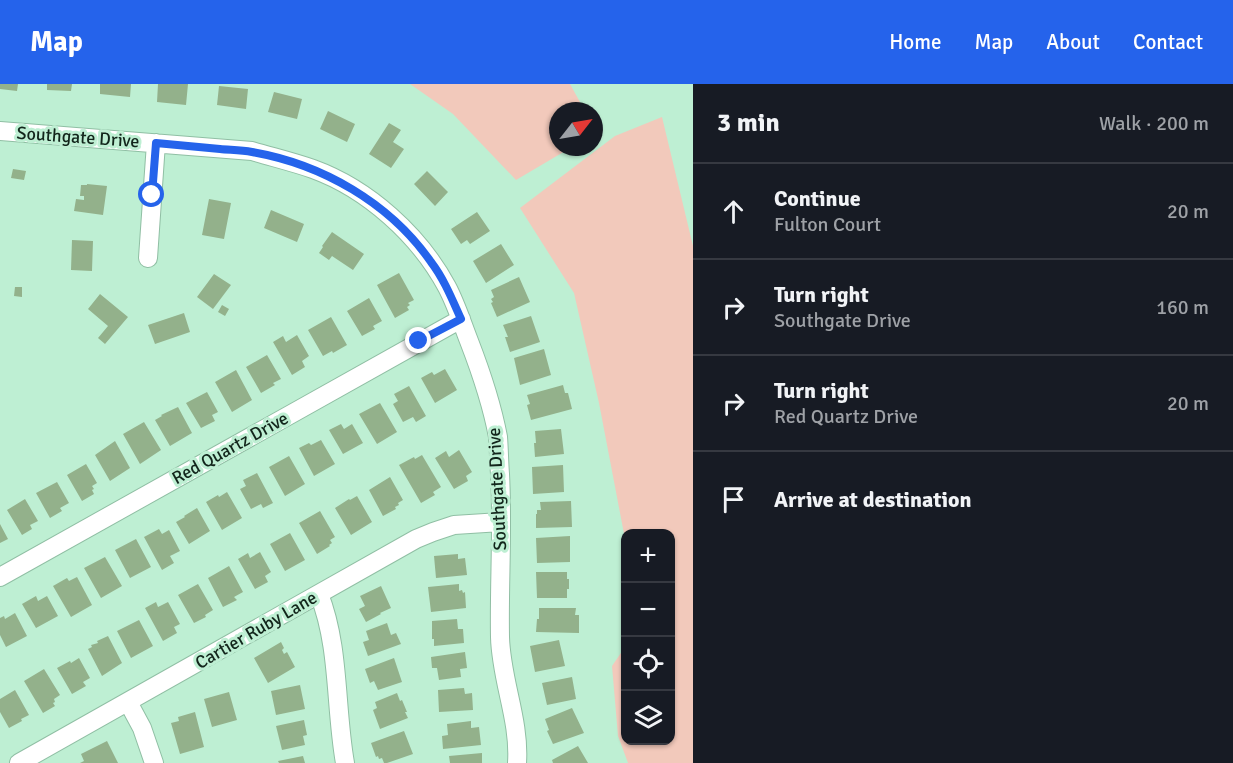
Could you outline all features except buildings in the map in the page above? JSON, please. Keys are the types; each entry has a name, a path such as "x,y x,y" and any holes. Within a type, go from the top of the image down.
{"street":[{"name":"Southgate Drive","path":"0,131 252,152 314,169 347,185 375,204 402,228 432,262 447,287 476,358 498,437 501,522 500,638 504,677 517,733 517,763"},
{"path":"148,258 156,143"},
{"name":"Red Quartz Drive","path":"0,577 461,319"},
{"name":"Cartier Ruby Lane","path":"19,763 416,539 454,525 501,522"},
{"path":"319,594 327,613 332,640 341,743 345,763"},
{"path":"128,702 142,728 154,763"}],"shaded area":[{"path":"410,84 570,84 580,102 549,102 549,156 557,156 516,180 453,114"},
{"path":"662,117 693,246 693,763 628,763 621,745 675,745 675,529 623,529 599,403 574,293 520,208 589,156 603,156 603,145 615,136"},
{"path":"621,653 621,744 618,736 612,666"}],"route":[{"path":"152,195 156,143 252,152 314,169 347,185 375,204 402,228 432,262 447,287 461,319 419,341"}]}
